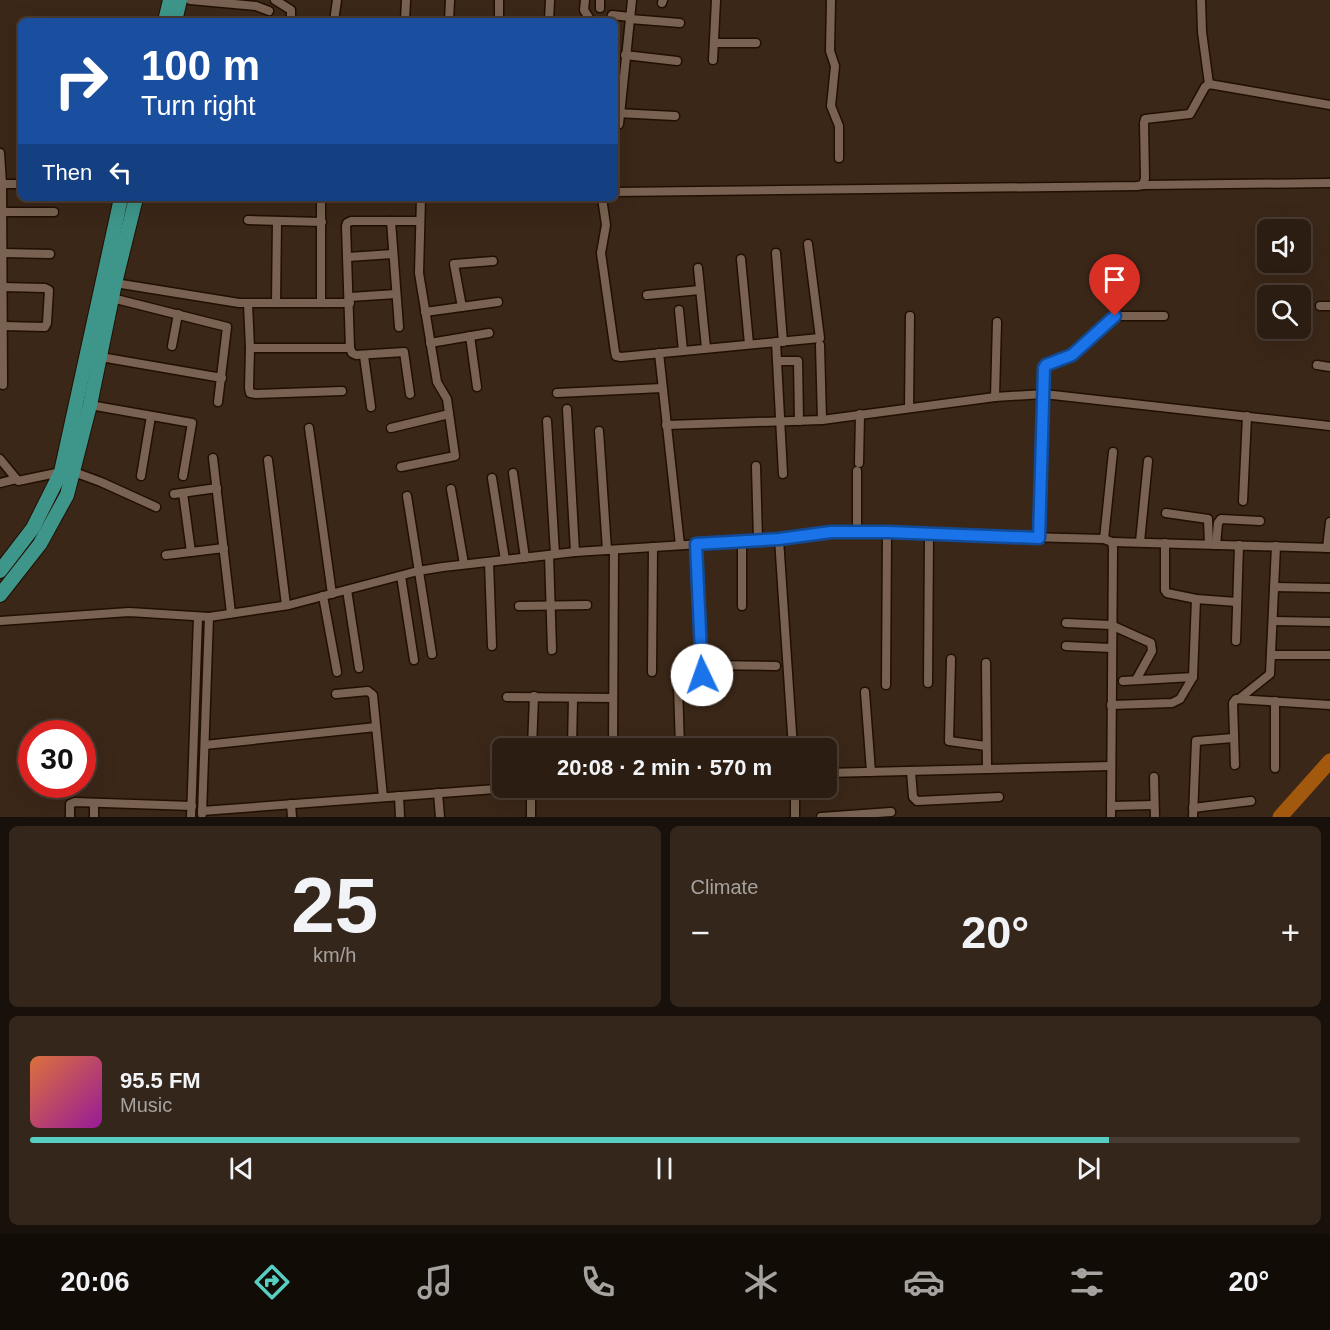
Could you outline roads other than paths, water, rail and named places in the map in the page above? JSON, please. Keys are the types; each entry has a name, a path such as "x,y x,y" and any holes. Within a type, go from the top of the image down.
{"highway":[{"path":"166,18 171,0"},
{"path":"176,18 180,0"},
{"path":"0,595 40,544 67,495 68,472 120,201"},
{"path":"0,571 33,528 68,472 90,405 115,283 135,201"}],"street":[{"path":"190,0 256,6 269,11"},
{"path":"268,18 275,0 291,10 291,18"},
{"path":"334,18 337,0"},
{"path":"405,18 406,0"},
{"path":"448,18 450,0"},
{"path":"499,18 500,0"},
{"path":"549,18 550,0"},
{"path":"585,0 584,10 589,18"},
{"path":"618,106 632,0"},
{"path":"713,60 716,0"},
{"path":"831,0 830,46 835,66 831,106 839,126 839,158"},
{"path":"1201,0 1202,32 1209,84"},
{"path":"611,18 612,15 680,23"},
{"path":"714,43 756,43"},
{"path":"625,55 677,61"},
{"path":"1209,84 1330,105"},
{"path":"1143,185 1146,167 1145,119 1190,114 1209,84"},
{"path":"618,113 675,116"},
{"path":"618,118 619,124"},
{"path":"0,153 3,212 3,385"},
{"path":"618,192 1330,183"},
{"path":"1,184 18,184"},
{"path":"401,467 455,456 446,395 436,382 425,312 419,267 421,201"},
{"path":"602,201 606,225 601,253 616,356 817,339 820,335 808,244"},
{"path":"321,202 321,303"},
{"path":"3,212 54,212"},
{"path":"248,220 322,222"},
{"path":"276,303 278,221"},
{"path":"391,221 399,327"},
{"path":"410,394 404,352 364,356 352,353 350,348 347,223 420,221"},
{"path":"3,253 50,254"},
{"path":"776,253 780,342 777,362 783,474"},
{"path":"348,257 393,254"},
{"path":"741,259 750,345"},
{"path":"462,307 454,264 493,261"},
{"path":"698,268 706,348"},
{"path":"115,283 248,304 321,303 396,294"},
{"path":"3,287 49,290 45,327 3,326"},
{"path":"647,295 700,290"},
{"path":"112,298 227,327 218,402"},
{"path":"425,312 498,302"},
{"path":"248,304 250,393 342,391"},
{"path":"1320,306 1330,306"},
{"path":"678,310 683,351"},
{"path":"172,346 178,314"},
{"path":"1039,538 1044,368 1046,365 1072,355 1110,319 1120,315 1164,316"},
{"path":"909,408 910,316"},
{"path":"995,397 997,322"},
{"path":"430,343 489,333"},
{"path":"470,336 477,387"},
{"path":"820,345 822,420"},
{"path":"250,348 350,348"},
{"path":"659,353 680,545"},
{"path":"364,356 371,407"},
{"path":"101,357 222,378"},
{"path":"777,362 798,361 799,421"},
{"path":"1317,365 1330,367"},
{"path":"557,393 662,388"},
{"path":"666,425 822,420 995,397 1044,394 1330,426"},
{"path":"90,405 192,423 183,476"},
{"path":"567,409 575,552"},
{"path":"391,428 449,414"},
{"path":"857,532 860,414"},
{"path":"141,476 151,416"},
{"path":"1243,501 1247,416"},
{"path":"547,421 552,555 552,650"},
{"path":"309,428 336,672"},
{"path":"599,431 610,550 613,738"},
{"path":"1111,817 1113,548 1108,540 1113,452"},
{"path":"213,458 231,613"},
{"path":"0,459 16,479"},
{"path":"268,460 286,605"},
{"path":"1140,542 1148,461"},
{"path":"756,466 758,540"},
{"path":"0,483 68,472 101,482 156,507"},
{"path":"513,473 525,558"},
{"path":"492,478 505,560"},
{"path":"190,552 179,493 217,488"},
{"path":"451,489 464,564"},
{"path":"407,496 432,654"},
{"path":"1166,513 1208,519 1213,544"},
{"path":"1213,544 1221,519 1260,521"},
{"path":"0,621 129,612 209,617 286,605 418,571 464,564 575,552 779,539 831,532 887,532 1328,548 1330,522"},
{"path":"886,685 887,532"},
{"path":"928,683 929,534"},
{"path":"779,539 792,738"},
{"path":"742,541 742,606"},
{"path":"1165,543 1167,593 1196,599 1237,602"},
{"path":"696,544 702,675"},
{"path":"1236,641 1239,545"},
{"path":"1235,765 1233,703 1270,674 1276,546"},
{"path":"652,547 652,672"},
{"path":"166,555 224,548"},
{"path":"489,562 492,646"},
{"path":"400,576 414,660"},
{"path":"1274,587 1330,588"},
{"path":"347,590 359,668"},
{"path":"1111,705 1177,702 1193,677 1196,599"},
{"path":"519,606 587,605"},
{"path":"191,817 198,617"},
{"path":"209,617 202,814 291,804 492,789"},
{"path":"1273,621 1330,622"},
{"path":"1066,623 1112,625 1151,643 1152,651 1136,680"},
{"path":"1066,645 1111,648"},
{"path":"1271,656 1330,655"},
{"path":"951,659 949,741 987,746"},
{"path":"986,663 987,770"},
{"path":"701,665 776,666"},
{"path":"1123,681 1193,677"},
{"path":"678,686 680,738"},
{"path":"336,694 372,692 383,797"},
{"path":"865,692 871,772"},
{"path":"532,738 534,696"},
{"path":"507,697 613,698"},
{"path":"572,738 573,698"},
{"path":"1240,698 1330,705"},
{"path":"1275,701 1275,768"},
{"path":"205,745 376,727"},
{"path":"1233,738 1196,741 1193,812 1251,801"},
{"path":"837,773 1111,766"},
{"path":"911,771 913,797 917,801 999,797"},
{"path":"1154,777 1155,817"},
{"path":"438,793 440,817"},
{"path":"399,796 400,817"},
{"path":"531,798 531,817"},
{"path":"795,798 795,817"},
{"path":"70,817 72,803 192,806"},
{"path":"94,803 94,817"},
{"path":"291,804 292,817"},
{"path":"1111,806 1154,805"},
{"path":"821,817 891,812"}],"waterway":[{"path":"1280,817 1330,761"}]}
